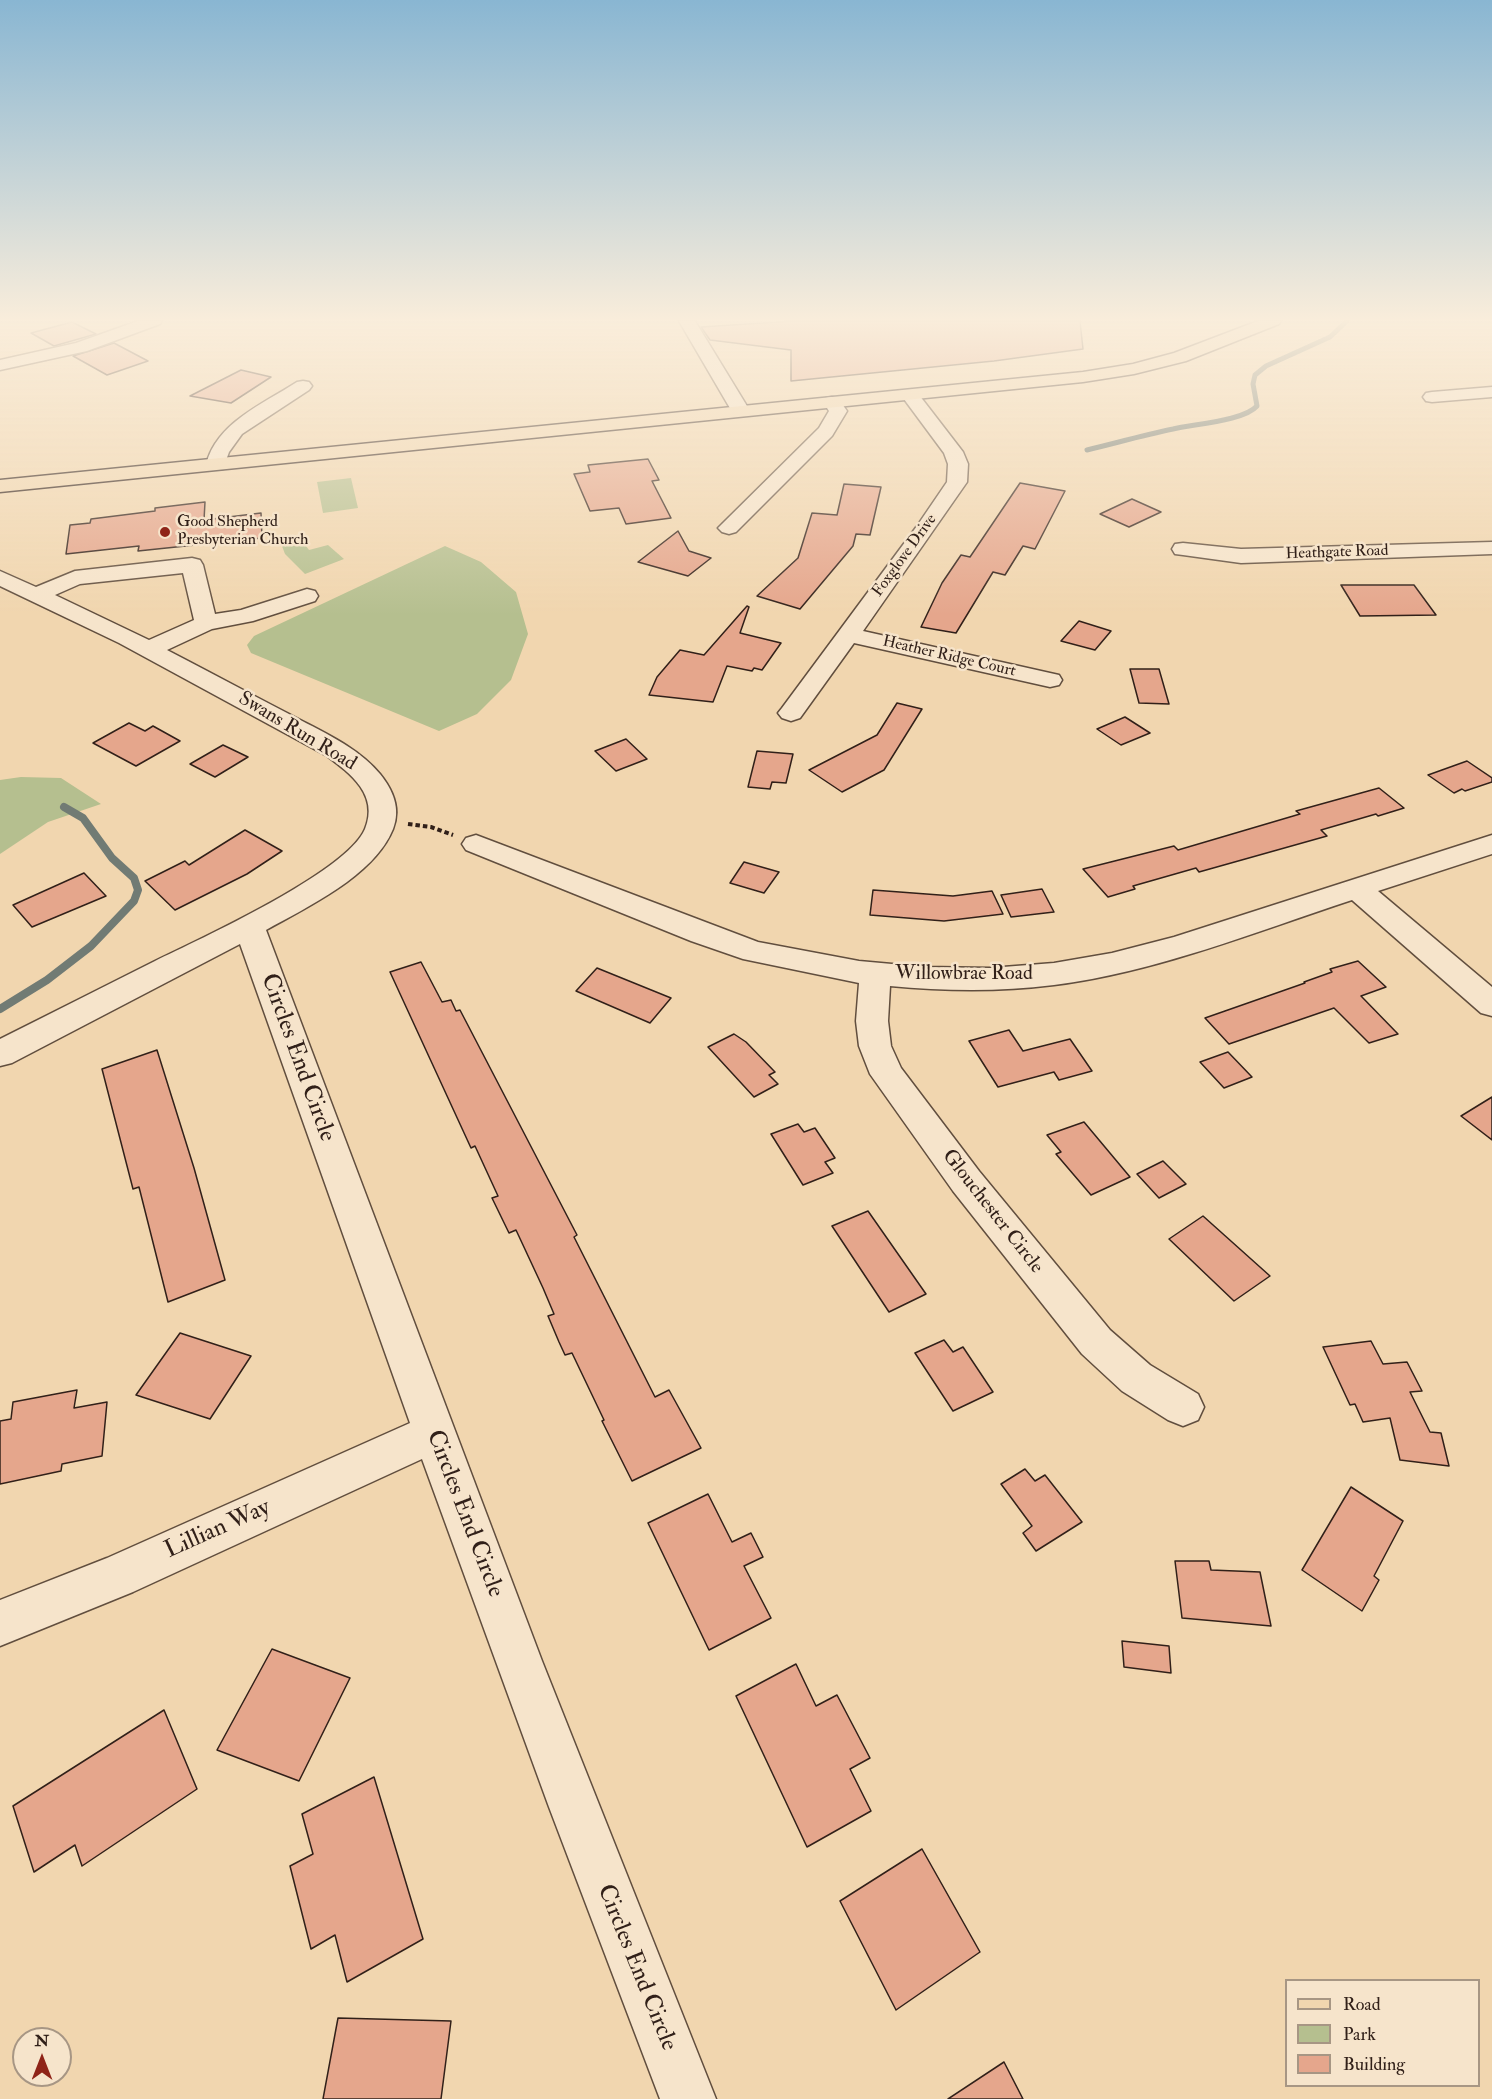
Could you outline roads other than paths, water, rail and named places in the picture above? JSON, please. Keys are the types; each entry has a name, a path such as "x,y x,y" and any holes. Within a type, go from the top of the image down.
{"main road":[{"path":"0,486 664,419"}],"street":[{"path":"216,465 219,452 234,430 251,419"},
{"path":"729,528 754,507 829,428 834,419"},
{"name":"Foxglove Drive","path":"791,712 937,513 958,476 958,464 953,452 928,419"},
{"name":"Heathgate Road","path":"1183,549 1218,555 1242,556 1492,549"},
{"path":"36,595 75,578 192,566 206,623"},
{"name":"Swans Run Road","path":"0,578 148,650 336,750 360,768 379,792 383,810 381,821 365,850 347,867 249,926"},
{"path":"148,650 206,623 245,616 308,596"},
{"name":"Heather Ridge Court","path":"848,635 1050,680"},
{"name":"Willowbrae Road","path":"476,844 702,934 754,952 875,974 925,978 990,979 1084,970 1182,945 1492,844"},
{"path":"1356,888 1492,1005"},
{"path":"0,1054 249,926"},
{"name":"Circles End Circle","path":"249,926 434,1433 613,1911 688,2099"},
{"name":"Glouchester Circle","path":"875,974 872,1021 875,1046 887,1074 966,1181 1096,1342 1136,1378 1183,1407"},
{"name":"Lillian Way","path":"0,1623 117,1576 434,1433"}],"waterway":[{"path":"1087,450 1162,431 1230,419"},
{"path":"0,1009 47,980 91,946 134,901 138,890 134,878 112,858 83,818 64,807"}],"place":[{"name":"Good Shepherd Presbyterian Church","path":"165,532"}]}
